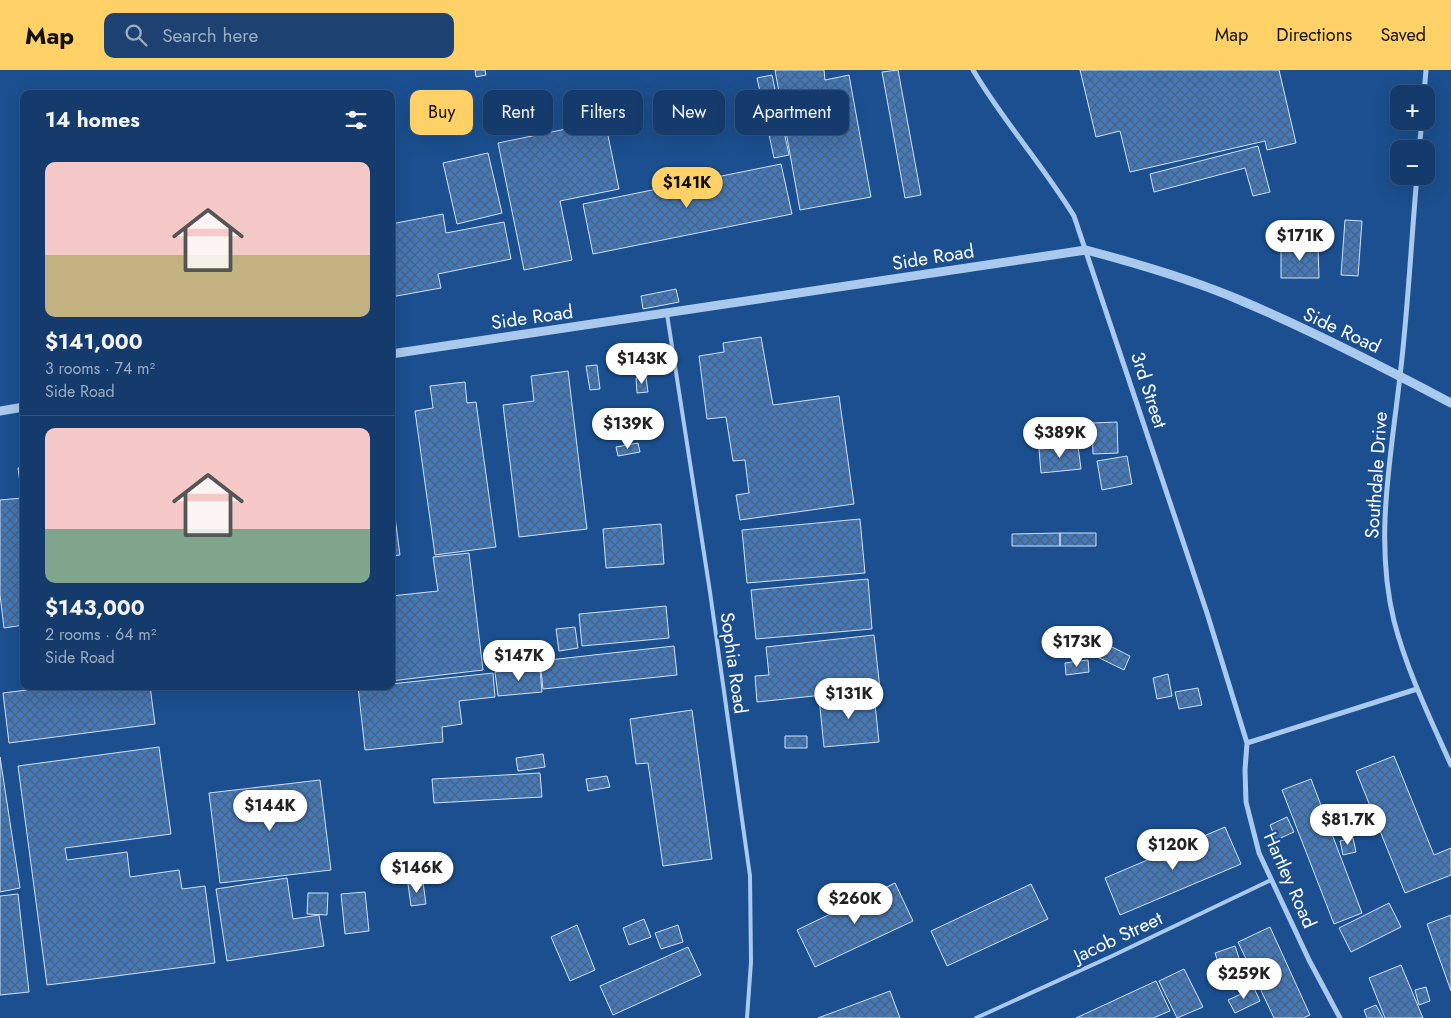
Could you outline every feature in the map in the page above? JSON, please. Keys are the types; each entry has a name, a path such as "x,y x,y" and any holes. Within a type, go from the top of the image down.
{"street":[{"name":"3rd Street","path":"973,70 988,97 1056,186 1074,216 1207,613 1247,743"},
{"path":"1425,85 1426,70"},
{"name":"Southdale Drive","path":"1416,185 1400,376 1386,490 1387,580 1394,621 1417,689 1451,765"},
{"name":"Side Road","path":"395,353 1086,250 1162,271 1242,300 1400,376 1451,403"},
{"path":"0,410 20,408"},
{"path":"1247,743 1417,689"},
{"name":"Hartley Road","path":"1247,743 1244,770 1246,802 1256,845 1270,880 1340,1018"}],"lane":[{"name":"Sophia Road","path":"667,314 710,592 750,876 751,962 747,1018"},
{"name":"Jacob Street","path":"976,1018 1112,956 1270,880"}],"building":[{"path":"475,70 485,70 486,75 476,77"},
{"path":"775,70 824,70 825,80 849,75 871,197 800,210 787,135 849,135 849,90 779,90"},
{"path":"898,70 921,195 905,198 882,72"},
{"path":"1080,70 1279,70 1296,143 1267,150 1265,141 1130,172 1120,131 1096,137"},
{"path":"772,75 775,90 760,90 757,78"},
{"path":"563,130 563,135 608,135 619,189 560,201 572,260 524,270 498,143 537,135 553,135 553,132"},
{"path":"769,135 785,135 789,155 774,158"},
{"path":"1258,146 1270,192 1253,196 1245,168 1154,192 1150,174"},
{"path":"488,153 502,213 457,224 443,163"},
{"path":"781,164 792,214 593,254 583,204"},
{"path":"443,214 446,233 504,222 511,259 438,274 441,288 395,296 395,223"},
{"path":"1345,220 1362,221 1358,276 1341,275"},
{"path":"1318,245 1319,278 1281,278 1281,246"},
{"path":"676,289 679,302 643,309 641,296"},
{"path":"761,337 773,405 839,396 854,504 740,520 736,495 749,493 745,460 733,461 726,417 707,419 699,356 724,352 723,343"},
{"path":"597,365 600,389 590,390 586,366"},
{"path":"568,371 587,529 519,537 503,405 534,401 531,376"},
{"path":"646,377 648,392 637,393 636,378"},
{"path":"465,382 467,403 476,402 496,547 435,555 415,411 433,408 430,386"},
{"path":"1117,422 1118,453 1093,454 1092,423"},
{"path":"638,443 640,452 618,456 616,447"},
{"path":"1078,446 1081,469 1041,473 1039,449"},
{"path":"1127,456 1132,484 1102,490 1097,461"},
{"path":"20,498 20,626 4,628 0,595 0,500"},
{"path":"395,517 400,555 395,556"},
{"path":"860,519 865,573 747,583 742,530"},
{"path":"661,524 664,564 606,568 603,529"},
{"path":"1060,533 1096,533 1096,546 1060,546"},
{"path":"1060,533 1060,546 1012,546 1012,534"},
{"path":"469,553 483,670 395,681 395,596 438,591 433,557"},
{"path":"868,579 872,629 756,639 751,590"},
{"path":"666,606 669,638 582,646 579,614"},
{"path":"575,627 578,648 559,651 556,629"},
{"path":"1086,634 1130,656 1124,670 1079,648"},
{"path":"874,635 880,689 757,702 755,676 769,675 766,647"},
{"path":"674,646 677,675 543,689 540,661"},
{"path":"1088,660 1089,672 1066,675 1065,663"},
{"path":"540,669 542,692 498,696 495,672"},
{"path":"493,673 495,697 459,701 462,724 442,727 443,742 365,750 358,690 395,690 395,684"},
{"path":"1168,674 1172,696 1157,699 1153,678"},
{"path":"1198,688 1202,705 1179,709 1175,692"},
{"path":"27,690 151,690 155,724 9,743 3,693"},
{"path":"874,694 879,742 824,747 819,698"},
{"path":"692,710 712,859 663,866 648,763 636,764 630,719"},
{"path":"785,736 807,736 807,748 785,748"},
{"path":"159,747 171,834 65,848 67,860 127,852 130,877 179,870 182,889 205,886 215,963 47,985 18,766"},
{"path":"543,754 545,767 518,771 516,758"},
{"path":"1394,756 1434,855 1451,848 1451,875 1405,893 1356,771"},
{"path":"0,757 20,888 0,892"},
{"path":"540,773 542,797 434,803 432,779"},
{"path":"607,776 610,787 588,791 586,779"},
{"path":"1311,779 1362,913 1334,924 1282,790"},
{"path":"320,780 331,870 220,883 209,793"},
{"path":"1287,817 1294,832 1276,840 1270,825"},
{"path":"1225,827 1241,864 1120,915 1105,878"},
{"path":"1353,838 1356,852 1343,855 1340,841"},
{"path":"287,878 293,919 319,915 324,946 227,961 216,889"},
{"path":"423,882 426,904 411,906 408,884"},
{"path":"895,883 913,921 815,967 797,930"},
{"path":"1031,884 1048,919 947,966 931,931"},
{"path":"365,892 369,931 345,934 341,894"},
{"path":"308,893 328,893 327,915 307,914"},
{"path":"18,894 29,992 0,995 0,896"},
{"path":"1389,903 1401,927 1351,952 1339,928"},
{"path":"1451,915 1451,991 1427,924"},
{"path":"644,919 651,937 629,945 623,928"},
{"path":"577,925 595,970 570,981 551,937"},
{"path":"678,925 683,942 661,949 655,933"},
{"path":"1270,927 1310,1015 1303,1018 1274,1018 1238,942"},
{"path":"1235,946 1242,967 1222,974 1215,953"},
{"path":"688,947 701,975 613,1015 600,986"},
{"path":"1401,965 1423,1018 1385,1018 1369,978"},
{"path":"1184,969 1203,1007 1177,1018 1159,981"},
{"path":"1156,981 1170,1011 1153,1018 1076,1018"},
{"path":"1426,987 1430,1001 1419,1005 1415,990"},
{"path":"1254,988 1260,1001 1235,1013 1228,1000"},
{"path":"890,991 900,1018 818,1018"},
{"path":"1376,1005 1383,1018 1367,1018 1364,1010"}]}
